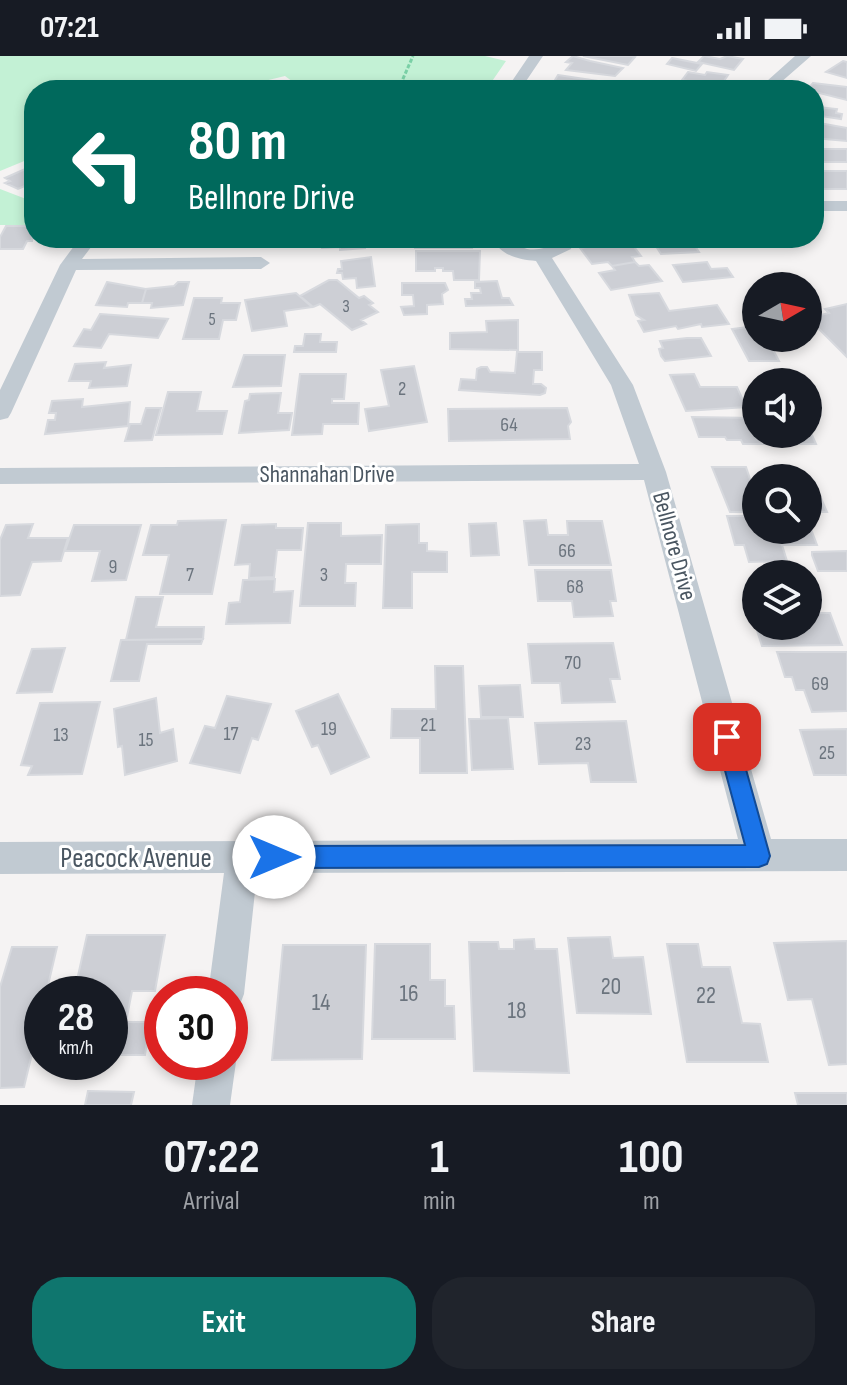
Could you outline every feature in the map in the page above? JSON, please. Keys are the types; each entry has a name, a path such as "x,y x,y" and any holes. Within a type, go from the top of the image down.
{"street":[{"path":"520,80 536,56"},
{"path":"774,80 804,56"},
{"path":"824,206 847,206"},
{"path":"0,413 69,265 82,248"},
{"path":"509,248 542,256 553,254 561,248"},
{"name":"Bellnore Drive","path":"542,256 622,385 654,472 759,856"},
{"path":"69,265 261,263"},
{"name":"Shannahan Drive","path":"0,476 654,472"},
{"name":"Peacock Avenue","path":"0,858 847,855"},
{"path":"228,976 243,857"},
{"path":"211,1105 214,1080"}],"path":[{"path":"404,80 413,56"}],"green space":[{"path":"0,56 485,56 506,61 493,80 290,80 285,76 268,80 24,80 24,161 0,171"},
{"path":"0,189 24,198 24,225 0,225"}],"building":[{"path":"573,56 623,68 615,76 566,70 572,63 566,62"},
{"path":"583,56 631,56 635,57 628,65"},
{"path":"704,56 743,59 734,70 698,62"},
{"path":"672,58 702,64 696,71 667,64"},
{"path":"843,61 847,62 847,78 826,72"},
{"path":"688,72 728,75 725,80 682,80"},
{"path":"558,75 592,80 555,80"},
{"path":"824,84 847,87 847,100 824,94"},
{"path":"824,108 837,109 836,113 842,114 841,119 824,116"},
{"path":"824,124 847,128 847,141 824,139"},
{"path":"824,149 847,149 847,162 824,162"},
{"path":"24,169 24,186 18,189 5,183 10,181 5,178"},
{"path":"824,171 847,171 847,189 824,189"},
{"path":"6,226 24,226 23,249 0,249 0,237"},
{"path":"580,248 635,248 641,256 632,257 635,262 612,266 608,262 592,264"},
{"path":"657,248 696,248 699,252 661,254"},
{"path":"416,251 480,251 479,280 454,280 453,271 443,271 443,268 416,271"},
{"path":"371,257 375,286 357,288 356,278 343,279 342,273 337,273 338,269 342,269 341,261"},
{"path":"635,262 639,266 649,265 662,281 611,290 599,273 615,270 612,266"},
{"path":"707,262 711,269 727,268 733,277 683,282 673,265"},
{"path":"329,280 337,280 359,298 364,296 378,312 361,320 366,324 352,330 320,304 313,307 300,296"},
{"path":"497,281 502,298 509,298 513,305 466,306 465,299 472,299 471,293 481,293 480,288 475,288 475,282"},
{"path":"107,282 146,289 142,303 128,303 127,307 96,305"},
{"path":"178,282 189,282 183,305 151,308 152,303 142,303 146,289 174,286"},
{"path":"402,283 445,283 448,290 442,294 443,304 427,305 427,314 404,315 401,307 414,306 413,295 402,295"},
{"path":"296,293 312,307 284,311 287,326 252,331 245,300"},
{"path":"659,293 669,311 717,305 729,324 702,327 701,324 678,329 676,326 644,332 638,321 644,320 636,315 629,295"},
{"path":"194,298 222,298 221,303 240,303 236,320 223,320 219,339 183,339"},
{"path":"847,304 847,357 822,332 822,315 829,313 825,309"},
{"path":"100,314 168,319 158,338 109,334 101,348 74,346 84,329 91,330"},
{"path":"518,320 518,350 450,349 450,333 487,332 486,321"},
{"path":"742,328 742,348 732,329"},
{"path":"305,334 321,334 320,342 337,342 336,352 294,352 295,346 303,346"},
{"path":"701,338 711,356 665,361 659,349 663,348 660,341"},
{"path":"517,352 542,352 542,370 534,370 533,384 541,384 546,388 545,393 459,390 461,379 476,380 477,369 481,367 487,367 490,372 515,373"},
{"path":"744,352 774,352 779,361 749,361"},
{"path":"244,355 285,355 281,386 233,387"},
{"path":"106,362 104,368 131,365 127,386 89,388 91,381 69,381 75,364"},
{"path":"414,366 427,422 369,431 365,409 389,406 381,370"},
{"path":"300,374 346,374 344,399 332,399 332,403 359,403 358,424 323,424 322,434 292,435"},
{"path":"694,374 700,387 737,387 742,407 686,411 670,375"},
{"path":"168,392 201,392 197,411 227,411 222,434 156,435"},
{"path":"281,393 278,413 292,413 289,430 239,433 245,401 249,400 250,394"},
{"path":"83,399 82,407 130,402 128,426 45,434 48,420 55,420 56,413 49,413 52,401"},
{"path":"146,408 161,408 152,440 125,441 130,424 141,424"},
{"path":"567,408 571,422 568,426 570,439 449,441 448,409"},
{"path":"692,417 742,418 742,442 725,437 699,437"},
{"path":"712,467 742,467 742,512 730,512"},
{"path":"727,516 742,516 742,544 817,545 782,545 787,560 748,560 744,545 735,545"},
{"path":"226,520 212,594 160,594 169,555 143,555 151,525"},
{"path":"546,520 548,535 568,535 567,521 602,521 611,565 529,565 524,521"},
{"path":"308,523 341,523 341,536 382,535 381,564 346,564 345,583 356,583 355,606 300,606"},
{"path":"496,523 499,555 471,556 469,524"},
{"path":"33,524 28,538 68,538 61,561 32,562 20,595 0,596 0,540 6,525"},
{"path":"276,524 276,528 303,528 301,550 277,550 274,577 249,578 250,564 235,565 242,525"},
{"path":"419,524 419,543 427,543 427,551 447,552 447,572 412,572 412,608 383,608 386,525"},
{"path":"74,525 141,525 126,580 92,581 100,551 65,551"},
{"path":"847,551 847,571 822,571 822,560 814,560 812,552"},
{"path":"535,570 611,570 616,601 610,601 613,616 574,617 572,601 538,601"},
{"path":"275,579 274,592 293,591 290,623 226,624 229,603 240,602 243,580"},
{"path":"136,597 163,597 156,627 204,627 203,639 126,640"},
{"path":"822,613 830,613 842,645 762,646 760,640 822,640"},
{"path":"203,639 201,644 147,644 139,681 111,681 121,640"},
{"path":"613,643 620,679 610,679 615,702 562,703 560,683 532,683 528,644"},
{"path":"65,648 52,692 17,693 32,649"},
{"path":"777,652 847,652 847,711 812,712 804,690 796,690 792,677 785,677"},
{"path":"435,666 463,666 467,773 420,773 420,738 391,738 392,709 436,709"},
{"path":"520,685 523,717 481,717 479,686"},
{"path":"338,694 369,757 331,774 318,745 312,747 296,711"},
{"path":"227,696 271,704 258,740 252,738 240,773 190,763 205,726 215,728"},
{"path":"156,698 160,733 173,729 177,761 125,775 114,709"},
{"path":"100,702 82,774 28,775 32,766 21,765 40,703"},
{"path":"508,718 513,769 472,770 469,719"},
{"path":"626,721 636,782 591,782 588,763 539,764 535,723"},
{"path":"847,729 847,775 814,775 800,730"},
{"path":"87,935 165,935 158,976 144,976 144,991 132,991 128,1012 128,976 78,976"},
{"path":"610,937 613,958 643,957 651,1014 577,1013 568,938"},
{"path":"534,939 535,949 557,949 569,1073 474,1071 469,942 498,942 499,949 514,949 514,940"},
{"path":"847,941 847,1064 829,1065 812,999 788,1000 774,943"},
{"path":"375,944 430,944 430,980 445,980 445,1006 454,1006 455,1039 372,1039"},
{"path":"667,944 698,944 702,967 730,967 742,1023 760,1024 768,1062 687,1062"},
{"path":"283,945 366,945 362,1059 272,1060"},
{"path":"12,947 57,947 50,976 24,976 24,1087 0,1088 0,987"},
{"path":"128,1022 144,1022 144,1055 128,1055"},
{"path":"88,1091 134,1092 131,1105 85,1105"},
{"path":"795,1093 847,1093 847,1105 798,1105"}],"route":[{"path":"274,857 759,856 727,737"}]}
